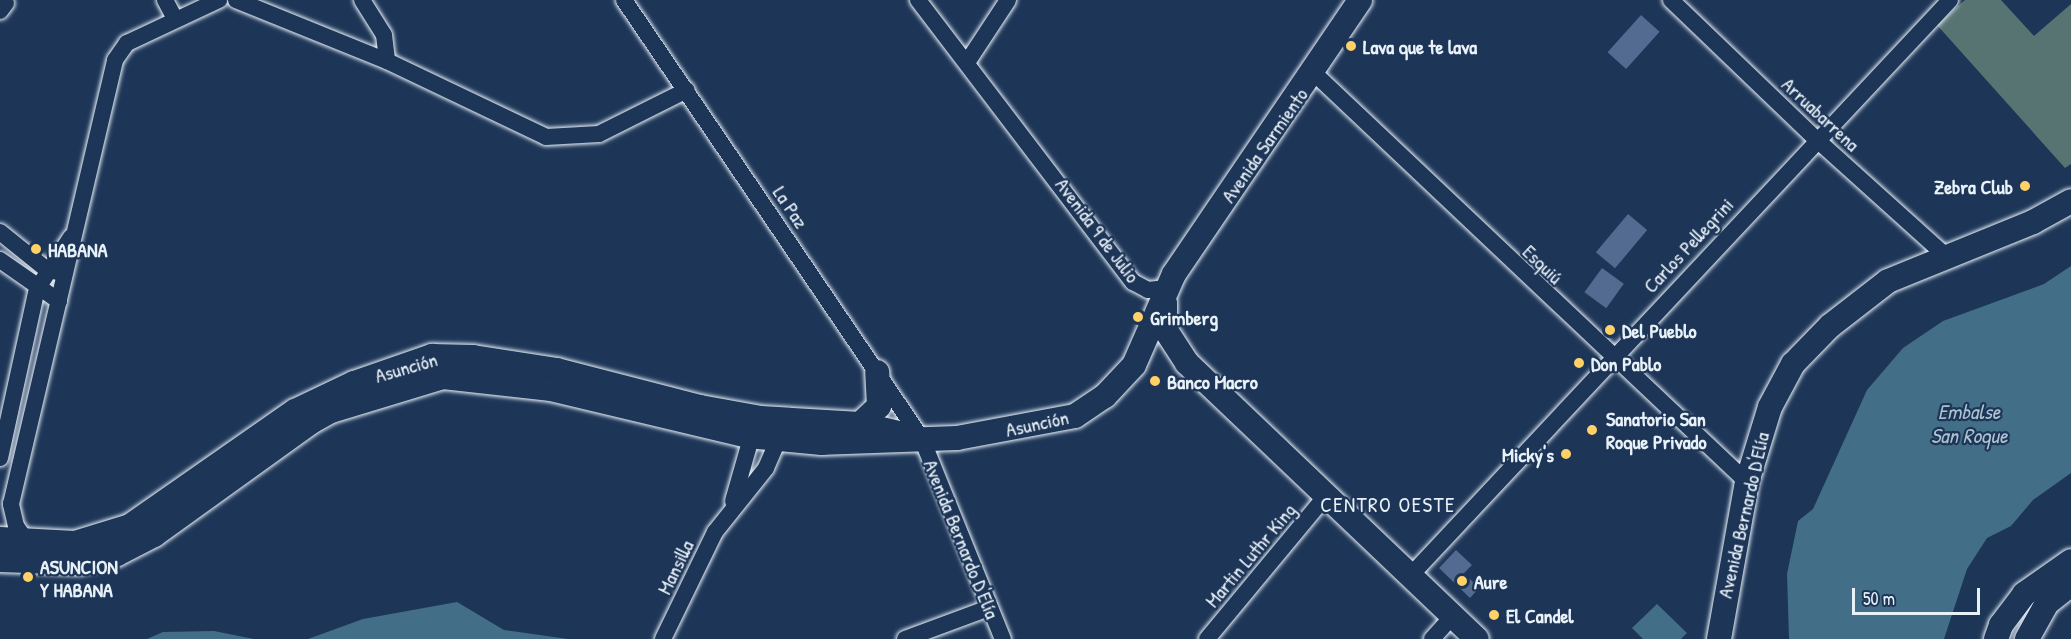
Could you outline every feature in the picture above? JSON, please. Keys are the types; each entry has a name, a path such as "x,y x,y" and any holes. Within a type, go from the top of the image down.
{"main road":[{"name":"Avenida Sarmiento","path":"1167,288 1314,73 1360,0"},
{"name":"Avenida Bernardo D'Elía","path":"1719,639 1746,482 1770,407 1802,353 1871,292 1945,255 2033,222 2071,201"},
{"name":"Avenida 9 de Julio","path":"1167,288 1165,329 1187,363 1325,497 1477,639"},
{"name":"Asunción","path":"0,560 79,563 117,554 154,535 311,422 372,397 443,377 551,390 859,444 969,436 1075,416 1105,396 1134,365 1167,288"},
{"name":"Asunción","path":"0,539 28,543 75,543 130,526 296,411 354,383 432,356 463,356 557,370 768,428 860,424 922,439"},
{"path":"1134,365 1161,356 1187,363"},
{"path":"860,424 879,406 877,372"},
{"path":"1996,639 2001,625 2024,594 2071,561"},
{"path":"2027,639 2047,603 2071,584"}],"street":[{"path":"165,0 174,17"},
{"path":"28,543 16,526 11,504 67,274 74,234 115,60 127,43 174,17 219,0"},
{"path":"236,0 387,61 533,132 564,138 599,134 687,90"},
{"path":"362,0 384,35 387,61"},
{"name":"La Paz","path":"624,0 922,439"},
{"name":"Avenida 9 de Julio","path":"918,0 968,61 1132,282 1148,290 1167,288"},
{"path":"968,61 1008,0"},
{"name":"Arruabarrena","path":"1671,0 1815,140 1945,255"},
{"name":"Carlos Pellegrini","path":"1411,575 1815,140 1950,0"},
{"name":"Esquiú","path":"1314,73 1611,358 1746,482"},
{"path":"0,232 46,269 67,274"},
{"path":"0,458 37,289 46,269 74,234"},
{"path":"0,260 37,289 59,301"},
{"name":"Mansilla","path":"663,639 727,515 742,475 768,428"},
{"name":"Mansilla","path":"727,515 766,468 768,428"},
{"name":"Avenida Bernardo D'Elía","path":"922,439 1003,639"},
{"name":"Martin Luthr King","path":"1207,639 1325,497"},
{"path":"905,639 989,608"},
{"path":"1432,639 1453,616"}],"green space":[{"path":"1965,0 2001,0 2034,36 2071,4 2071,164 2065,168 1937,25"}],"water":[{"name":"Embalse San Roque","path":"2071,266 2071,473 2033,500 2011,526 1987,538 1967,569 1944,639 1789,639 1787,574 1798,521 1813,509 1867,390 1903,348 1943,321 2044,284"},
{"path":"457,602 504,630 568,639 308,639 363,619"},
{"path":"1657,604 1687,633 1681,639 1643,639 1632,628"},
{"path":"214,631 254,639 147,639 163,632"}],"building":[{"path":"1641,15 1660,32 1626,69 1608,52"},
{"path":"1628,214 1647,230 1615,268 1596,252"},
{"path":"1602,268 1624,284 1606,308 1584,292"},
{"name":"Aure","path":"1456,550 1472,565 1464,573 1479,588 1470,598 1439,568"}],"place":[{"name":"Lava que te lava","path":"1351,46"},
{"name":"Zebra Club","path":"2025,186"},
{"name":"HABANA","path":"36,249"},
{"name":"Grimberg","path":"1138,317"},
{"name":"Del Pueblo","path":"1610,330"},
{"name":"Don Pablo","path":"1579,363"},
{"name":"Banco Macro","path":"1155,381"},
{"name":"Sanatorio San Roque Privado","path":"1592,430"},
{"name":"Micky's","path":"1566,454"},
{"name":"ASUNCION Y HABANA","path":"28,577"},
{"name":"Aure","path":"1462,581"},
{"name":"El Candel","path":"1494,615"}],"district":[{"name":"CENTRO OESTE","path":"1388,505"}]}
